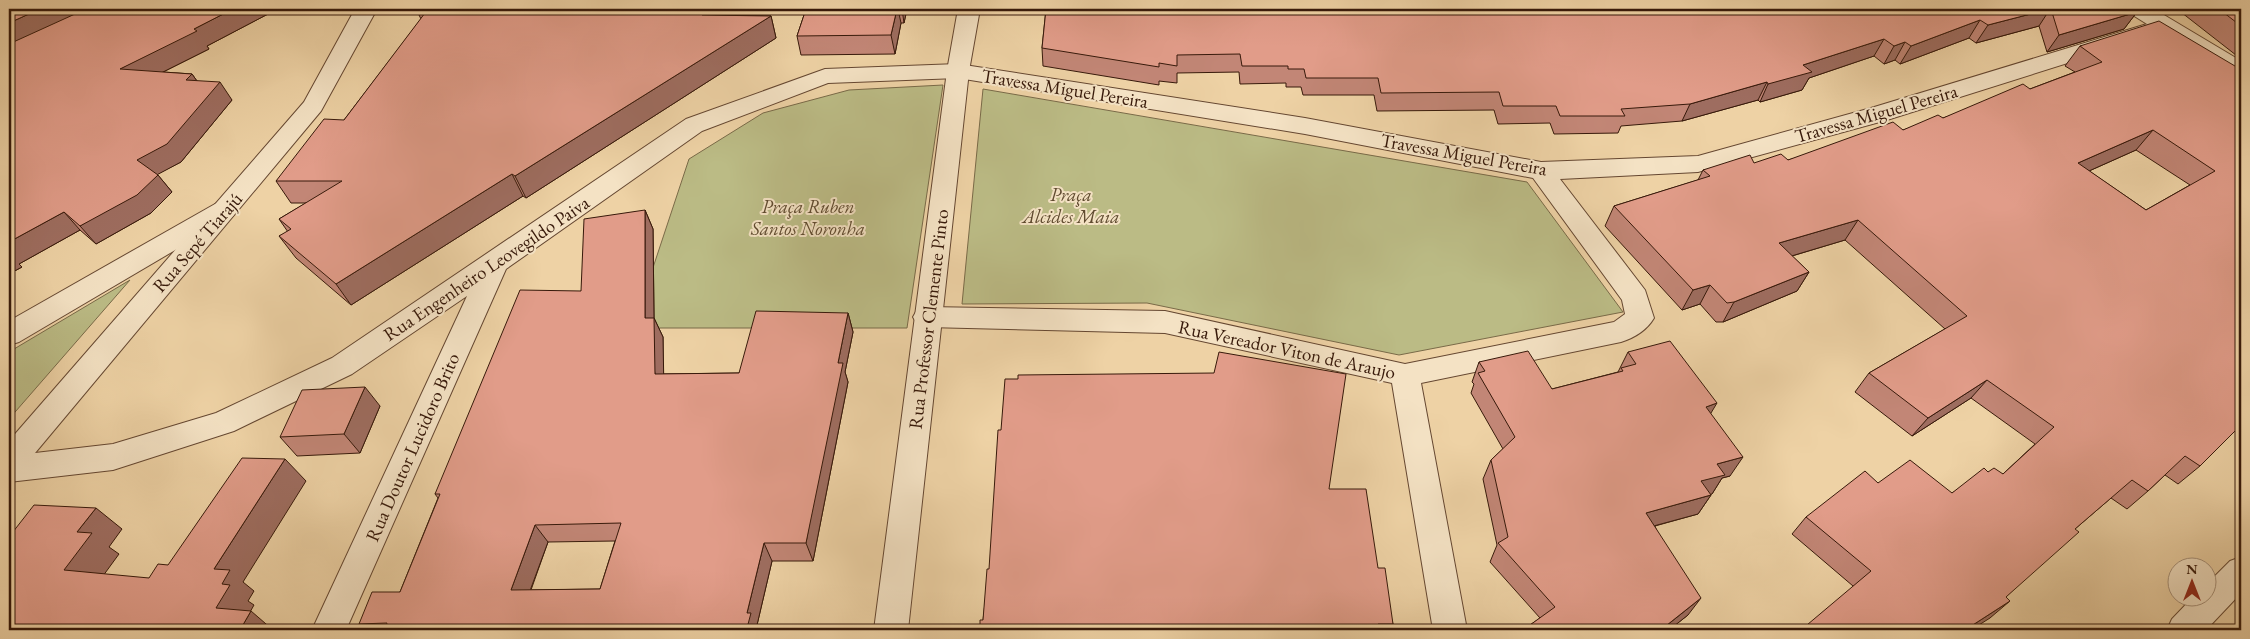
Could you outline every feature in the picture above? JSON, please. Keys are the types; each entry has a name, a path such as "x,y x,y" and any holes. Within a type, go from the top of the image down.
{"street":[{"name":"Rua Sepé Tiarajú","path":"9,462 313,106 366,9"},
{"name":"Rua Professor Clemente Pinto","path":"891,630 927,317 958,71 969,9"},
{"path":"2139,9 2241,71"},
{"name":"Travessa Miguel Pereira","path":"958,71 1305,126 1541,171 1698,164 1879,114 2166,25"},
{"name":"Rua Engenheiro Leovegildo Paiva","path":"9,469 113,457 224,422 342,366 694,125 825,76 958,71"},
{"name":"Rua Vereador Viton de Araujo","path":"927,317 1166,322 1405,375 1621,331 1640,318 1635,297 1541,171"},
{"path":"9,334 224,210"},
{"name":"Rua Doutor Lucidoro Brito","path":"329,630 495,263"},
{"path":"1405,375 1450,630"},
{"path":"2184,630 2241,571"}],"green space":[{"name":"Praça Ruben Santos Noronha","path":"943,85 907,328 633,328 689,159 763,113 849,90"},
{"name":"Praça Alcides Maia","path":"983,89 1527,182 1623,312 1399,355 1147,303 962,304"},
{"path":"130,280 9,419 9,352"}],"building":[{"path":"9,9 40,9 9,23"},
{"path":"86,9 233,9 194,29 197,31 120,69 192,74 186,80 220,82 167,144 137,160 158,175 137,195 80,226 64,212 9,242 9,44"},
{"path":"428,9 704,9 702,15 771,16 515,176 512,174 336,284 279,236 291,229 279,219 342,181 276,181 324,119 344,120"},
{"path":"806,9 897,9 891,35 797,36"},
{"path":"1046,9 2050,9 1988,25 1980,20 1911,46 1905,42 1894,46 1884,39 1803,65 1812,72 1768,84 1767,82 1690,104 1621,109 1625,116 1560,116 1556,106 1503,106 1499,92 1381,93 1378,78 1306,78 1304,69 1288,69 1288,66 1242,66 1240,54 1177,55 1177,66 1159,63 1159,67 1042,48"},
{"path":"2051,9 2132,9 2137,12 2059,35"},
{"path":"2219,9 2241,9 2241,26"},
{"path":"2159,21 2240,69 2241,67 2241,425 2200,466 2185,456 2148,491 2132,480 2075,529 2079,532 2006,597 2010,601 1965,630 1801,630 1871,571 1806,517 1865,471 1878,483 1910,460 1952,493 1984,468 1988,472 1994,468 2003,474 2054,427 1987,380 1928,418 1869,373 1967,316 1858,220 1779,243 1809,272 1734,302 1727,303 1710,285 1693,290 1614,206 1710,176 1703,170 1750,155 1754,163 1781,154 1788,160 1893,122 1903,130 1938,115 1943,118 2023,84 2030,89 2102,62 2080,46","holes":["2153,130 2215,171 2146,210 2078,163"]},
{"path":"645,210 645,318 654,318 655,374 739,373 756,311 848,313 838,363 843,363 806,543 764,543 747,613 751,613 747,628 797,630 385,630 387,623 359,624 372,592 400,592 440,494 435,494 520,290 581,291 584,219","holes":["621,523 600,589 511,590 535,525"]},
{"path":"1670,341 1717,403 1706,407 1743,457 1717,464 1725,475 1701,481 1711,495 1646,513 1701,598 1663,630 1523,630 1555,607 1498,543 1508,537 1491,460 1515,437 1478,373 1485,371 1479,362 1528,351 1552,389 1623,371 1621,368 1636,364 1628,352"},
{"path":"1219,352 1346,374 1329,489 1366,489 1378,568 1385,568 1393,624 1378,624 1379,630 1299,630 1299,627 1182,626 1182,630 980,630 980,620 983,620 987,569 989,569 998,430 1001,430 1005,379 1018,379 1018,375 1214,373"},
{"path":"365,387 344,434 280,437 302,390"},
{"path":"242,458 285,459 214,569 230,570 222,584 230,585 216,608 251,611 240,630 9,630 9,537 34,505 96,508 77,532 92,533 64,570 149,578 158,564 168,565"}]}
